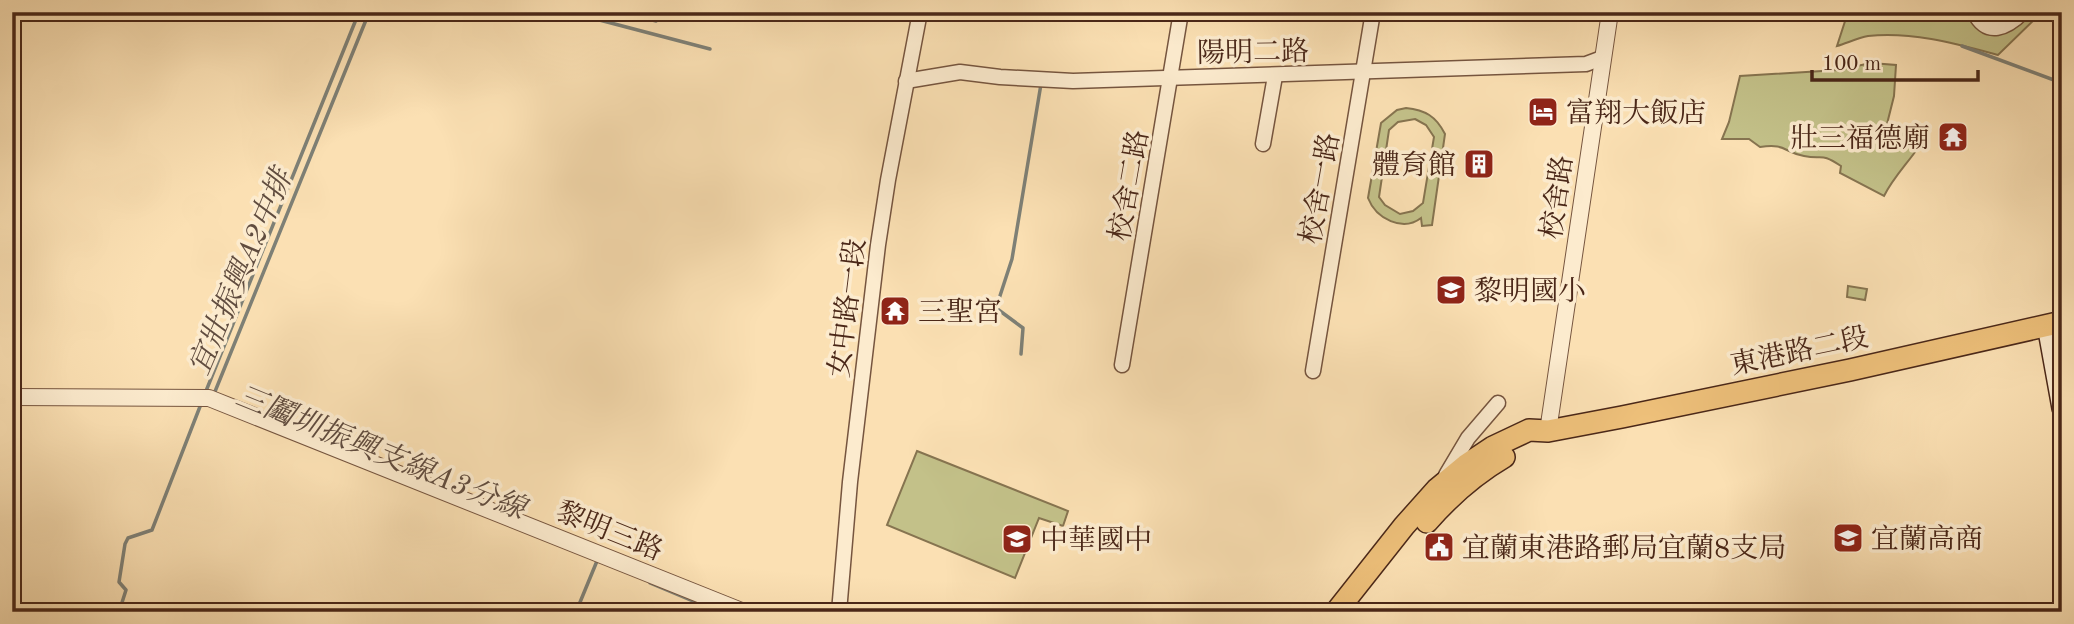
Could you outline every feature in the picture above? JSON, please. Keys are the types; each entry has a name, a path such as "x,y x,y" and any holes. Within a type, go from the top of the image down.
{"main road":[{"name":"東港路二段","path":"1336,612 1437,489 1493,447 1529,430 1548,431 1836,372 2054,323"},
{"path":"2054,323 2062,408"},
{"name":"東港路二段","path":"1354,612 1442,505 1487,467 1548,431"}],"street":[{"name":"女中路一段","path":"839,612 850,482 878,245 920,12"},
{"name":"校舍二路","path":"1122,365 1181,12"},
{"name":"校舍一路","path":"1313,371 1373,12"},
{"name":"校舍路","path":"1548,431 1610,12"},
{"path":"1975,12 1979,21 1996,28 2011,24 2023,12"},
{"name":"陽明二路","path":"906,81 960,72 1073,81 1586,64 1602,58"},
{"path":"1263,144 1275,76"},
{"name":"黎明三路","path":"12,397 209,398 744,612"},
{"path":"1437,489 1468,438 1497,402"}],"shaded area":[{"path":"1848,12 2042,12 1998,55 1901,35 1868,36 1837,46"},
{"path":"1871,63 1896,65 1894,96 1887,124 1916,136 1918,148 1884,196 1840,173 1841,166 1825,158 1804,156 1775,146 1760,147 1749,139 1722,139 1740,76 1838,70"},
{"path":"1406,108 1424,112 1434,118 1445,134 1432,225 1422,226 1421,218 1406,224 1391,221 1377,212 1368,198 1381,123 1397,110","holes":["1415,119 1426,125 1434,137 1423,203 1413,211 1400,214 1385,205 1379,197 1389,130 1398,122"]},
{"path":"1848,286 1867,289 1865,300 1847,297"},
{"path":"917,451 1068,511 1063,526 1039,518 1015,578 887,525"}],"waterway":[{"path":"378,14 382,12"},
{"path":"569,12 710,49"},
{"path":"625,12 656,21"},
{"path":"206,391 357,17"},
{"name":"宜壯振興A2中排","path":"214,394 366,20"},
{"path":"1962,46 2062,83"},
{"name":"三鬮圳振興支線A3分線","path":"1021,354 1023,328 996,308 1012,259 1041,84"},
{"path":"119,612 126,590 119,582 125,544 128,538 152,530 201,404"},
{"path":"576,612 597,561"},
{"name":"三鬮圳振興支線A3分線","path":"650,583 719,612"}],"place":[{"name":"富翔大飯店","path":"1543,112"},
{"name":"壯三福德廟","path":"1953,137"},
{"name":"體育館","path":"1479,164"},
{"name":"黎明國小","path":"1451,290"},
{"name":"三聖宮","path":"895,311"},
{"name":"宜蘭高商","path":"1848,538"},
{"name":"中華國中","path":"1017,539"},
{"name":"宜蘭東港路郵局宜蘭8支局","path":"1439,547"}]}
